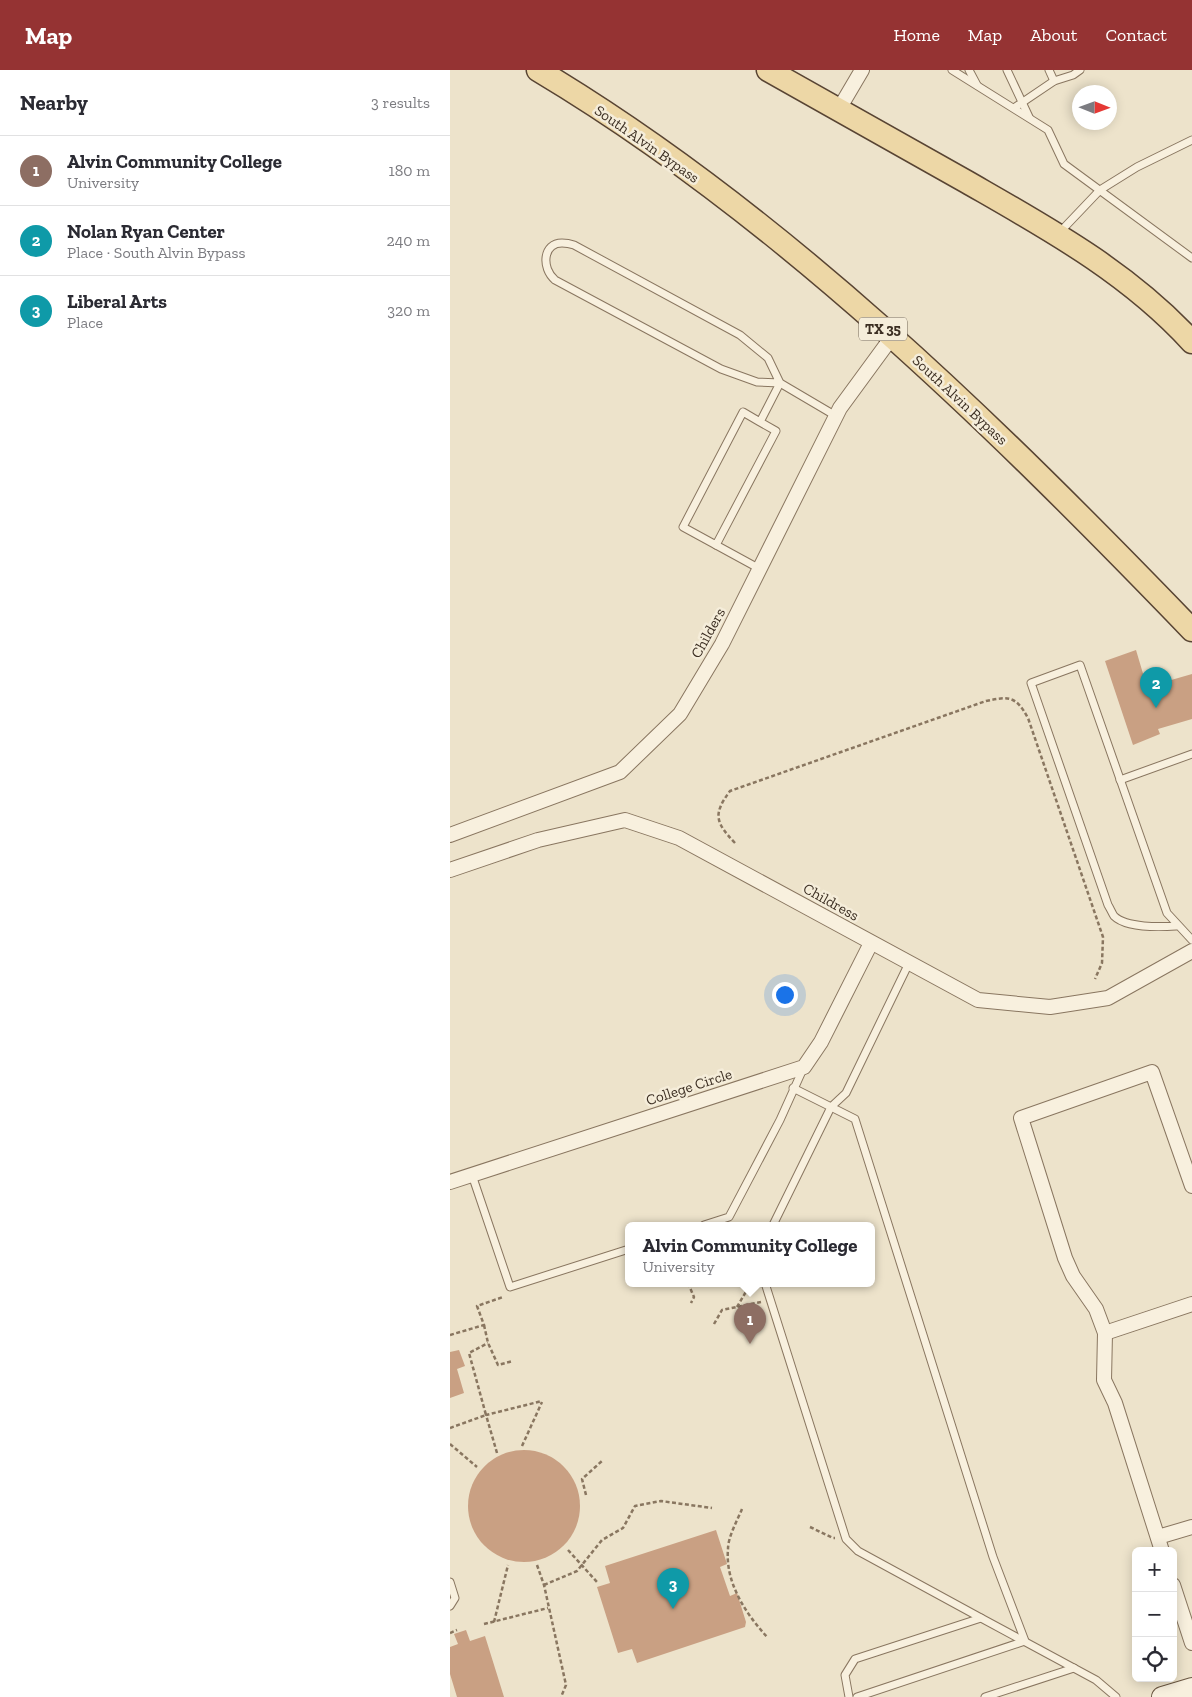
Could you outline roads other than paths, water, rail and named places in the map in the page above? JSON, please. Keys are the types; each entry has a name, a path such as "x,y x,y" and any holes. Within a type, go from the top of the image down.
{"main road":[{"name":"South Alvin Bypass","path":"538,70 658,149 839,290 1016,453 1188,624"},
{"path":"768,70 1058,234 1112,269 1183,330 1192,342"}],"street":[{"path":"838,109 862,70"},
{"name":"Childers","path":"450,835 620,772 680,714 722,644 840,408 892,337"},
{"name":"Childress","path":"450,870 538,840 625,820 679,838 978,1000 1050,1007 1108,998 1192,952"},
{"path":"804,1067 821,1042 871,943"},
{"name":"College Circle","path":"450,1182 804,1067"},
{"path":"1161,1547 1116,1404 1104,1380 1104,1333 1096,1309 1073,1276 1065,1258 1021,1118 1152,1072 1192,1186"},
{"path":"1104,1333 1192,1304"},
{"path":"1158,1537 1192,1527"},
{"path":"1175,1592 1192,1643"},
{"path":"1162,1697 1192,1688"}],"lane":[{"path":"952,70 1048,130 1064,164 1192,258"},
{"path":"969,70 977,86"},
{"path":"1007,70 1030,118"},
{"path":"1049,70 1054,81"},
{"path":"1014,108 1054,81 1073,75 1080,70"},
{"path":"1058,234 1100,190 1137,167 1192,140"},
{"path":"780,383 768,358 740,336 574,245 561,243 552,246 547,254 544,264 547,273 555,280 721,369 756,382 780,383 836,416"},
{"path":"760,422 780,383"},
{"path":"716,545 776,431 743,412 683,527 716,545 760,569"},
{"path":"1176,926 1157,927 1124,922 1114,916 1108,905 1031,683 1080,665 1167,913 1176,926 1192,940"},
{"path":"1120,780 1192,754"},
{"path":"773,1222 831,1106 846,1093 909,964"},
{"path":"713,1222 729,1217 780,1120 804,1067"},
{"path":"793,1088 855,1118 993,1557 1025,1641"},
{"path":"472,1174 510,1287 625,1250"},
{"path":"765,1287 846,1539 858,1551 1096,1680 1116,1697"},
{"path":"450,1582 455,1598 450,1606"},
{"path":"849,1697 845,1675 855,1659 981,1618"},
{"path":"858,1697 1025,1641"},
{"path":"985,1697 1074,1668"}],"place":[{"name":"Nolan Ryan Center","path":"1156,708"},
{"name":"Alvin Community College","path":"750,1344"},
{"name":"Liberal Arts","path":"673,1609"}]}
